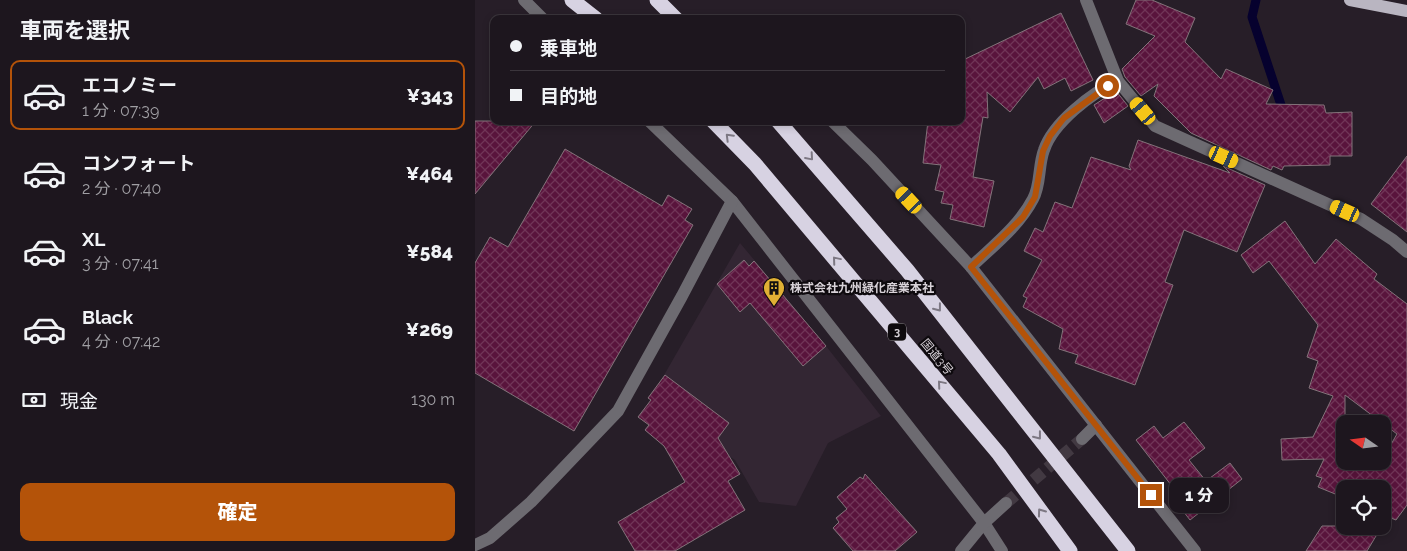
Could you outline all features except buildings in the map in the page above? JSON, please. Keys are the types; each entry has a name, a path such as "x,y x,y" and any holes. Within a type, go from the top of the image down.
{"highway":[{"path":"572,0 591,15"},
{"path":"657,0 672,15"},
{"name":"国道3号","path":"717,125 755,164 999,454 1070,551"},
{"path":"781,125 907,270 1129,551"}],"main road":[{"path":"1350,0 1407,10"}],"street":[{"path":"524,0 539,15"},
{"path":"1086,0 1118,81 1155,126 1361,218 1407,252"},
{"path":"971,267 1023,217 1035,197 1043,151 1050,136 1064,118 1108,86 1118,81"},
{"path":"653,125 732,201 984,523 1002,551"},
{"path":"836,125 872,160 971,267 1195,551"},
{"path":"475,545 490,538 531,502 618,411 732,201"},
{"path":"1082,439 1096,425"},
{"path":"961,551 984,523 1006,503"}],"shaded area":[{"path":"740,243 826,346 881,416 828,443 796,506 759,502 735,460 648,403"}],"waterway":[{"path":"1256,0 1252,17 1284,114"}],"tunnel":[{"path":"1006,503 1082,439"}],"place":[{"name":"株式会社九州緑化産業本社","path":"774,307"}],"route":[{"path":"1108,86 1064,118 1050,136 1043,151 1035,197 1023,217 971,267 1151,495"}]}
